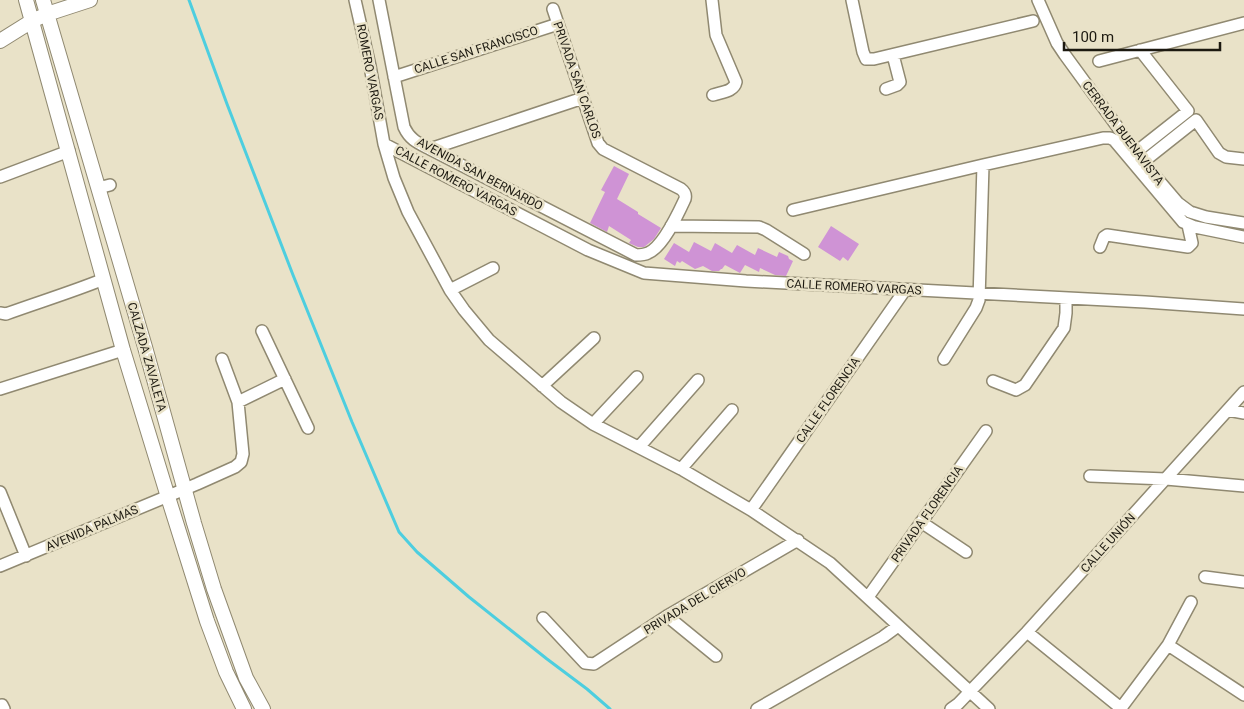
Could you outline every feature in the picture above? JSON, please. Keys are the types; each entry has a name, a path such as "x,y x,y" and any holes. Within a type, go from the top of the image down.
{"main road":[{"name":"CALZADA ZAVALETA","path":"26,0 124,350 168,497 207,621 226,672 244,709"},
{"name":"CALZADA ZAVALETA","path":"43,0 104,187 184,490 225,621 246,678 263,709"},
{"path":"0,41 32,20 90,0"}],"street":[{"name":"ROMERO VARGAS","path":"356,0 384,144"},
{"name":"AVENIDA SAN BERNARDO","path":"378,0 404,127 408,135 414,140 636,255 650,253 671,226"},
{"path":"712,0 716,35 736,82 732,90 713,95"},
{"path":"852,0 862,52 866,59 874,59 1034,21"},
{"name":"CERRADA BUENAVISTA","path":"1038,0 1057,43 1065,55 1143,162 1178,202 1190,212 1244,223"},
{"name":"PRIVADA SAN CARLOS","path":"553,9 598,143 603,149 685,192 685,199 671,226"},
{"path":"1099,61 1244,23"},
{"name":"CALLE SAN FRANCISCO","path":"394,77 558,24"},
{"path":"1136,152 1188,111 1140,50"},
{"path":"886,89 900,82 893,54"},
{"path":"430,149 583,98"},
{"path":"1143,162 1196,120 1219,153 1226,157 1244,159"},
{"path":"1110,138 1120,131"},
{"path":"793,210 983,165 1110,138 1114,140 1183,222 1194,228 1244,237"},
{"name":"CALLE ROMERO VARGAS","path":"384,144 394,178 408,212 450,290 489,340 561,402 593,424 680,469 751,510 830,563 989,709"},
{"name":"CALLE ROMERO VARGAS","path":"384,144 582,247 644,273 746,281 1244,309"},
{"path":"0,177 68,151"},
{"path":"944,359 976,308 979,300 983,165"},
{"path":"1100,247 1107,234 1188,247 1192,243 1188,225"},
{"path":"671,226 759,228 766,230 804,254"},
{"path":"450,290 493,268"},
{"path":"0,313 6,314 104,279"},
{"name":"CALLE FLORENCIA","path":"751,510 904,290"},
{"path":"993,381 1016,390 1025,386 1064,328 1066,298"},
{"path":"262,332 308,428"},
{"path":"542,386 594,338"},
{"path":"0,389 124,350"},
{"path":"222,359 238,402 285,379"},
{"path":"593,424 637,378"},
{"path":"639,447 698,380"},
{"name":"CALLE UNIÓN","path":"951,709 1027,632 1244,392"},
{"name":"AVENIDA PALMAS","path":"0,566 168,497 234,467 241,462 242,454 238,402"},
{"path":"680,469 732,410"},
{"path":"1228,410 1244,413"},
{"name":"PRIVADA FLORENCIA","path":"868,597 986,430"},
{"path":"1090,476 1166,479 1244,486"},
{"path":"0,492 26,556"},
{"path":"921,522 966,552"},
{"name":"PRIVADA DEL CIERVO","path":"543,618 585,663 594,664 667,616 798,540"},
{"path":"1205,577 1244,582"},
{"path":"1027,632 1122,709 1168,644 1191,602"},
{"path":"667,616 716,656"},
{"path":"757,709 883,637 898,626"},
{"path":"1168,644 1244,695"}],"building":[{"path":"614,166 629,174 617,199 661,228 654,239 644,247 638,247 629,243 631,240 609,226 607,232 590,223 605,192 601,190"},
{"path":"831,226 859,244 848,261 843,257 840,261 818,247"},
{"path":"694,242 711,251 715,243 732,253 737,245 755,255 758,248 777,257 779,252 788,256 793,261 786,276 775,275 760,268 759,272 745,265 740,273 725,265 719,271 712,271 703,266 695,269 682,261 680,263 677,261 675,266 664,259 674,243 689,252"}],"waterway":[{"path":"189,0 293,275 352,422 399,532 417,552 469,597 610,709"}]}
